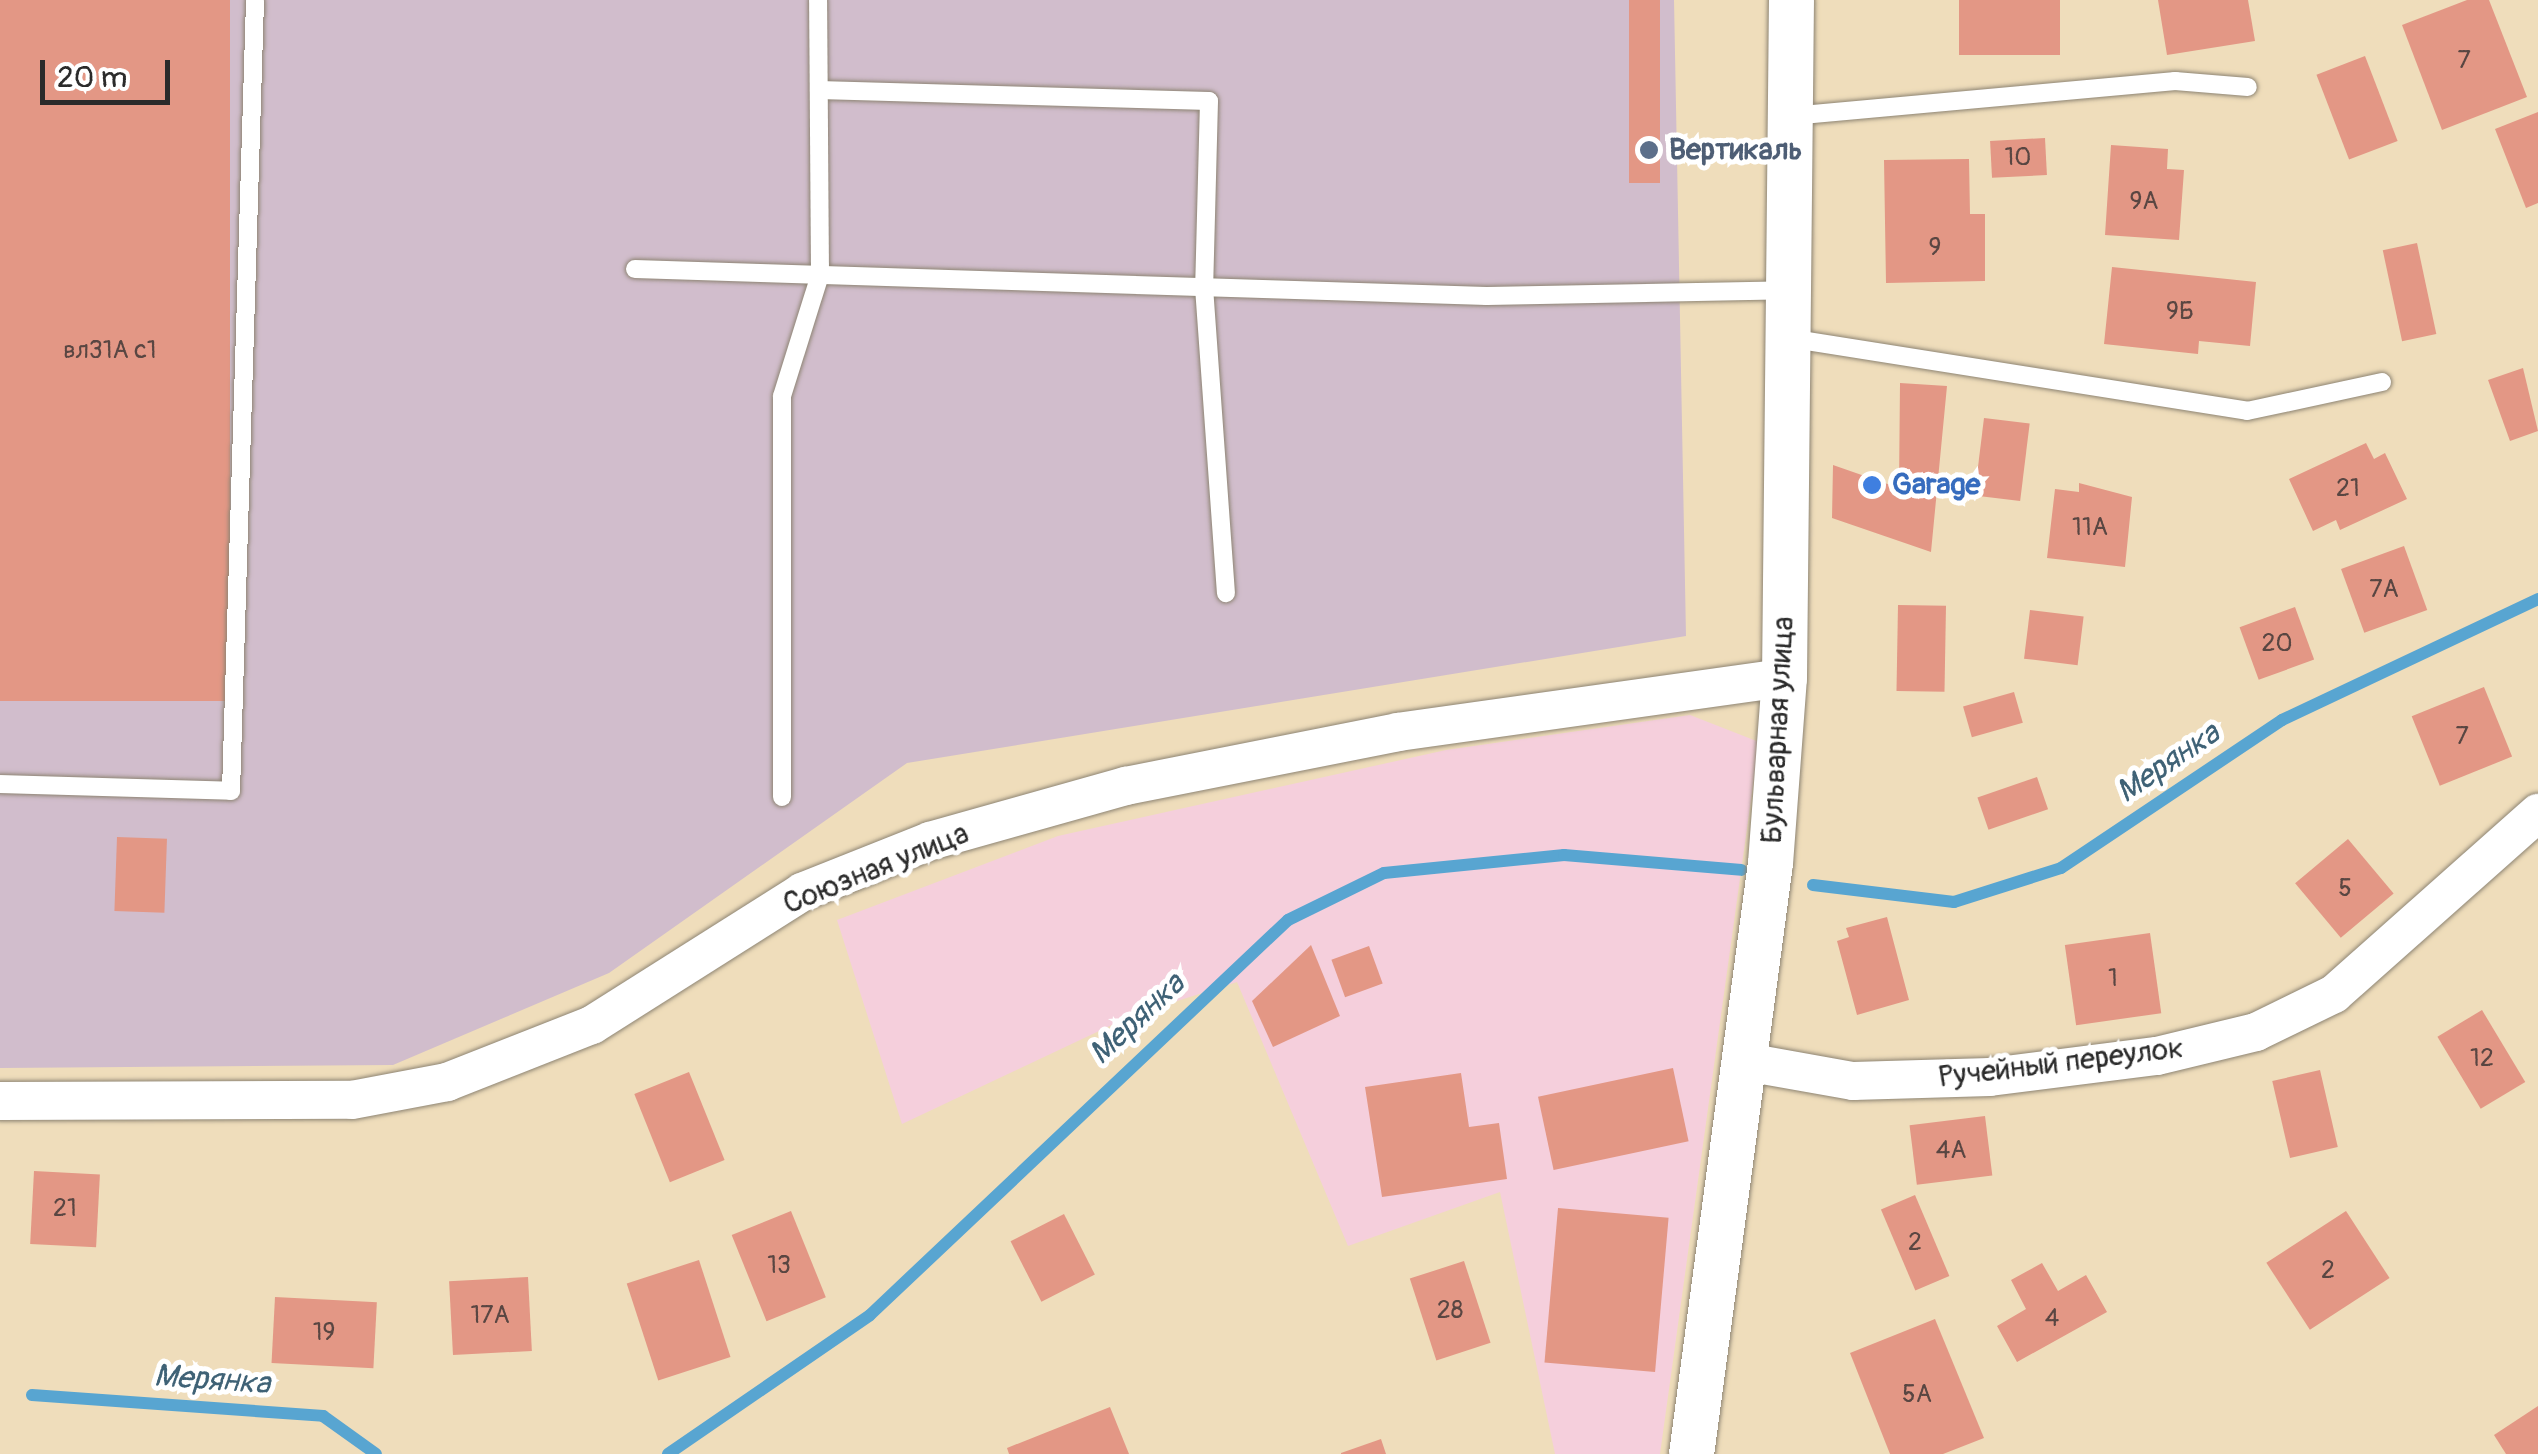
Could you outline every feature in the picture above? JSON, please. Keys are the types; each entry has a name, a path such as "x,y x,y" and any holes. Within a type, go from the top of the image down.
{"street":[{"name":"Бульварная улица","path":"1691,1454 1746,1062 1784,678 1791,0"},
{"name":"Союзная улица","path":"0,1101 352,1100 447,1082 592,1025 802,892 930,840 1126,786 1398,732 1784,678"},
{"name":"Ручейный переулок","path":"1746,1062 1853,1081 1990,1077 2157,1056 2256,1032 2334,994 2538,814"}],"lane":[{"path":"0,784 232,791 255,0"},
{"path":"782,797 782,396 820,275 818,0"},
{"path":"1790,116 2175,82 2248,87"},
{"path":"819,90 1209,102 1204,288 1226,593"},
{"path":"635,270 1487,296 1788,290"},
{"path":"1788,338 2247,410 2382,382"}],"shaded area":[{"path":"0,0 1674,0 1686,636 907,763 609,973 393,1065 0,1068"},
{"path":"1690,715 1759,742 1660,1454 1555,1454 1500,1192 1348,1246 1237,982 1133,1015 902,1124 837,920 1058,836 1446,750"}],"building":[{"path":"0,0 230,0 230,701 0,701"},
{"path":"1629,0 1660,0 1660,183 1629,183"},
{"path":"1959,0 2060,0 2060,55 1959,55"},
{"path":"2158,0 2248,0 2255,41 2167,55"},
{"path":"2467,0 2489,0 2527,97 2442,130 2402,25"},
{"path":"2365,56 2398,141 2349,160 2316,75"},
{"path":"2538,112 2538,203 2526,208 2495,129"},
{"path":"2045,138 2047,175 1992,178 1990,141"},
{"path":"2111,145 2168,149 2167,169 2184,170 2179,240 2105,235"},
{"path":"1969,159 1970,214 1985,214 1985,281 1886,283 1884,160"},
{"path":"2417,243 2436,334 2402,341 2383,250"},
{"path":"2112,267 2256,282 2250,346 2199,341 2198,354 2104,344"},
{"path":"2523,368 2538,431 2510,441 2488,380"},
{"path":"1900,383 1947,386 1931,552 1832,518 1833,465 1899,488"},
{"path":"1984,418 2030,424 2020,501 1974,495"},
{"path":"2366,443 2374,459 2385,453 2407,499 2340,530 2336,520 2313,531 2289,479"},
{"path":"2079,483 2132,497 2125,567 2047,558 2055,489 2079,492"},
{"path":"2404,546 2427,610 2364,633 2341,569"},
{"path":"1898,605 1946,606 1944,692 1896,691"},
{"path":"2295,607 2314,660 2259,680 2240,627"},
{"path":"2030,610 2084,617 2078,665 2024,659"},
{"path":"2484,687 2512,757 2440,786 2412,716"},
{"path":"2014,692 2023,723 1972,737 1963,707"},
{"path":"2037,777 2048,809 1989,830 1977,798"},
{"path":"117,837 167,839 164,913 114,911"},
{"path":"2348,839 2394,893 2341,938 2295,883"},
{"path":"1887,917 1909,1000 1857,1015 1837,941 1849,937 1846,928"},
{"path":"2150,933 2161,1013 2076,1025 2065,945"},
{"path":"1311,945 1340,1016 1273,1047 1252,1001"},
{"path":"1369,946 1383,984 1345,997 1331,960"},
{"path":"2482,1010 2525,1082 2481,1109 2437,1037"},
{"path":"1673,1068 1689,1141 1554,1170 1538,1097"},
{"path":"2320,1070 2338,1147 2290,1158 2272,1081"},
{"path":"689,1072 725,1160 670,1182 634,1094"},
{"path":"1461,1073 1469,1127 1499,1123 1507,1179 1382,1197 1365,1087"},
{"path":"1985,1116 1992,1176 1917,1185 1910,1125"},
{"path":"34,1171 100,1174 96,1247 30,1244"},
{"path":"1915,1195 1949,1276 1915,1290 1881,1209"},
{"path":"1558,1208 1669,1218 1655,1372 1544,1362"},
{"path":"791,1211 826,1297 766,1321 732,1235"},
{"path":"2346,1211 2390,1278 2310,1330 2266,1263"},
{"path":"1064,1214 1095,1275 1041,1302 1011,1241"},
{"path":"699,1260 731,1357 658,1380 627,1283"},
{"path":"1464,1261 1491,1343 1436,1360 1410,1279"},
{"path":"2042,1263 2058,1291 2086,1275 2107,1312 2017,1362 1997,1326 2026,1309 2011,1280"},
{"path":"528,1277 532,1351 453,1355 449,1281"},
{"path":"275,1297 377,1302 373,1368 272,1363"},
{"path":"1935,1319 1984,1438 1943,1454 1890,1454 1850,1353"},
{"path":"2538,1406 2538,1454 2506,1454 2494,1435"},
{"path":"1110,1407 1129,1454 1009,1454 1007,1448"},
{"path":"1381,1439 1386,1454 1341,1454 1341,1453"}],"waterway":[{"name":"Мерянка","path":"1813,885 1954,902 2061,868 2282,720 2538,599"},
{"name":"Мерянка","path":"668,1454 870,1315 1288,920 1384,873 1564,855 1741,870"},
{"name":"Мерянка","path":"32,1395 323,1416 376,1454"}],"place":[{"name":"Вертикаль","path":"1649,150"},
{"name":"Garage","path":"1872,485"}]}
